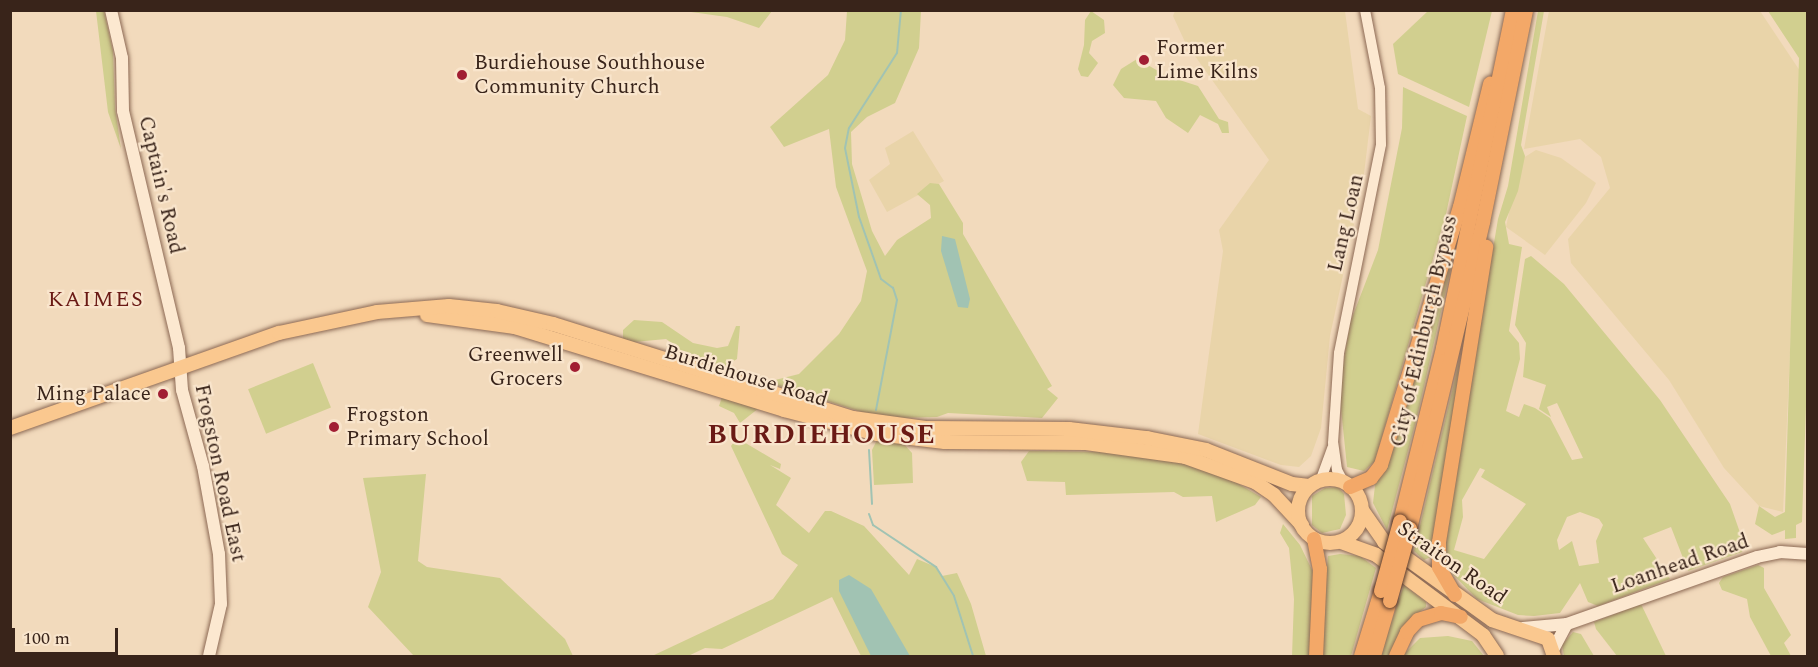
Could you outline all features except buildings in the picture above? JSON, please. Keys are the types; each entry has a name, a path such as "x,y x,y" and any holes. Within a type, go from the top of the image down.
{"highway":[{"path":"1347,484 1371,478 1385,452 1460,207 1508,10"},
{"name":"City of Edinburgh Bypass","path":"1405,525 1513,10"},
{"name":"City of Edinburgh Bypass","path":"1374,657 1386,596 1497,158 1526,10"},
{"path":"1455,595 1439,567 1439,542 1497,158"},
{"path":"1314,539 1320,569 1316,657"},
{"name":"City of Edinburgh Bypass","path":"1360,657 1386,596"},
{"path":"1396,657 1407,632 1418,620 1441,613 1461,617"}],"main road":[{"name":"Captain's Road","path":"111,10 122,58 123,111 179,348 179,367"},
{"name":"Burdiehouse Road","path":"10,428 279,333 377,312 448,306 497,311 553,324 853,418 925,429 1069,429 1147,438 1206,450 1292,484 1315,483"},
{"name":"Burdiehouse Road","path":"377,312 460,317 507,325 795,413 886,436 945,442 1086,443 1185,457 1255,482 1282,503 1302,525"},
{"name":"Frogston Road East","path":"179,367 202,466 222,577 219,619 209,657"},
{"path":"1315,483 1347,484 1362,510 1356,530 1341,542 1314,539 1302,525 1298,506 1315,483"},
{"name":"Straiton Road","path":"1362,510 1384,542 1455,595 1491,620 1523,628 1548,639 1554,652"},
{"name":"Straiton Road","path":"1341,542 1376,555 1461,617 1490,641 1497,657"},
{"name":"Loanhead Road","path":"1523,628 1568,624 1757,557 1780,552 1807,555"},
{"path":"1554,652 1568,624"}],"street":[{"name":"Lang Loan","path":"1347,484 1337,470 1333,443 1343,327 1381,144 1380,88 1365,10"},
{"name":"Lang Loan","path":"1315,483 1333,443"}],"shaded area":[{"path":"772,10 759,28 727,17 684,11"},
{"path":"96,11 104,11 113,51 115,108 121,149 108,112"},
{"path":"847,11 921,11 919,48 895,103 867,117 851,132 852,164 872,231 885,256 897,240 931,218 930,205 917,194 930,183 939,184 963,223 963,234 1052,386 1047,389 1058,398 1042,418 948,413 937,417 898,418 865,413 767,382 799,374 839,334 861,301 867,271 836,187 829,129 784,147 770,127 828,75 845,40"},
{"path":"1091,11 1104,20 1105,33 1092,41 1089,53 1098,63 1088,77 1081,76 1078,69 1084,45 1085,20"},
{"path":"1175,11 1345,11 1358,109 1371,116 1363,182 1330,336 1321,428 1311,456 1299,467 1281,465 1198,434 1223,251 1219,230 1269,160 1185,42 1173,16"},
{"path":"1428,11 1492,11 1469,107 1398,74 1393,44"},
{"path":"1538,11 1544,11 1521,145 1525,156 1518,191 1505,222 1509,244 1522,247 1509,331 1519,343 1520,359 1506,411 1519,417 1524,404 1535,408 1550,418 1572,460 1583,458 1557,403 1547,407 1551,417 1539,409 1546,385 1523,377 1526,343 1515,325 1525,259 1531,256 1564,284 1660,400 1730,504 1744,544 1742,552 1688,571 1671,527 1643,538 1670,579 1598,606 1588,602 1580,583 1560,613 1534,616 1518,615 1477,599 1443,564 1444,542 1498,219 1508,186","holes":["1480,468 1485,470 1481,477 1526,504 1484,559 1454,550 1463,517 1462,500","1580,512 1599,519 1603,525 1596,541 1599,563 1579,566 1572,541 1559,550 1557,540 1567,517"]},
{"path":"1549,11 1760,11 1802,74 1783,512 1759,506 1724,468 1669,380 1571,263 1568,239 1610,188 1601,157 1580,139 1524,149"},
{"path":"1768,11 1808,11 1808,349 1802,522 1796,525 1796,538 1785,539 1785,530 1772,535 1755,524 1759,506 1775,517 1785,512 1799,58"},
{"path":"1137,59 1167,76 1198,86 1219,119 1228,122 1229,133 1222,133 1218,124 1200,115 1188,133 1166,118 1156,101 1124,98 1113,85 1121,69"},
{"path":"1403,87 1467,116 1446,214 1375,461 1364,471 1347,467 1339,389 1350,323 1378,250 1402,128"},
{"path":"913,131 944,181 887,212 869,180 890,164 885,148"},
{"path":"1536,150 1561,158 1596,183 1586,203 1545,255 1506,227 1520,160"},
{"path":"942,236 955,239 970,299 968,308 958,307 941,251"},
{"path":"1455,236 1458,237 1417,417 1387,530 1373,503 1376,477"},
{"path":"634,320 662,322 693,343 717,348 728,346 736,326 740,326 737,359 724,367 678,356 675,345 666,339 634,342 623,339 623,330"},
{"path":"1460,358 1448,463 1431,557 1424,560 1414,551"},
{"path":"313,363 331,408 266,434 248,389"},
{"path":"722,397 759,408 740,423 734,413 719,406"},
{"path":"737,438 781,464 780,469 770,465 791,478 776,505 809,533 825,511 831,511 864,526 909,575 917,559 936,567 942,576 957,573 971,604 986,656 861,656 832,597 722,649 705,648 688,656 652,656 773,599 798,565 782,554 731,446"},
{"path":"878,438 902,442 912,453 913,483 874,485 872,450"},
{"path":"1029,451 1116,452 1178,462 1225,476 1261,497 1255,505 1216,522 1212,496 1183,497 1174,492 1066,495 1065,482 1027,481 1021,462"},
{"path":"426,474 418,561 427,567 500,578 565,639 573,656 414,656 368,607 381,572 363,478"},
{"path":"1338,487 1344,494 1346,515 1340,529 1322,533 1312,525 1312,496 1325,488"},
{"path":"1283,524 1300,545 1313,572 1310,656 1292,656 1294,599 1289,548 1280,533"},
{"path":"1340,554 1360,556 1376,568 1351,656 1320,656 1328,556"},
{"path":"1758,565 1764,568 1764,588 1791,635 1784,643 1791,656 1771,656 1750,617 1747,599 1722,590 1719,583 1723,577"},
{"path":"849,575 871,589 910,656 871,656 839,591 839,580"},
{"path":"1404,585 1426,602 1426,607 1410,619 1391,656 1380,656"},
{"path":"1641,604 1666,656 1617,656 1596,629 1594,622"},
{"path":"1573,632 1581,634 1594,656 1564,656 1562,645"},
{"path":"1448,636 1472,641 1484,656 1402,656 1420,638"}],"waterway":[{"path":"876,410 897,300 893,288 881,279 859,217 845,148 849,128 897,53 901,10"},
{"path":"869,450 872,504"},
{"path":"869,514 873,525 936,567 954,596 973,656"}],"place":[{"name":"Former Lime Kilns","path":"1144,60"},
{"name":"Burdiehouse Southhouse Community Church","path":"462,75"},
{"name":"Greenwell Grocers","path":"575,367"},
{"name":"Ming Palace","path":"163,394"},
{"name":"Frogston Primary School","path":"334,427"}],"district":[{"name":"KAIMES","path":"96,300"},
{"name":"BURDIEHOUSE","path":"822,436"}]}
